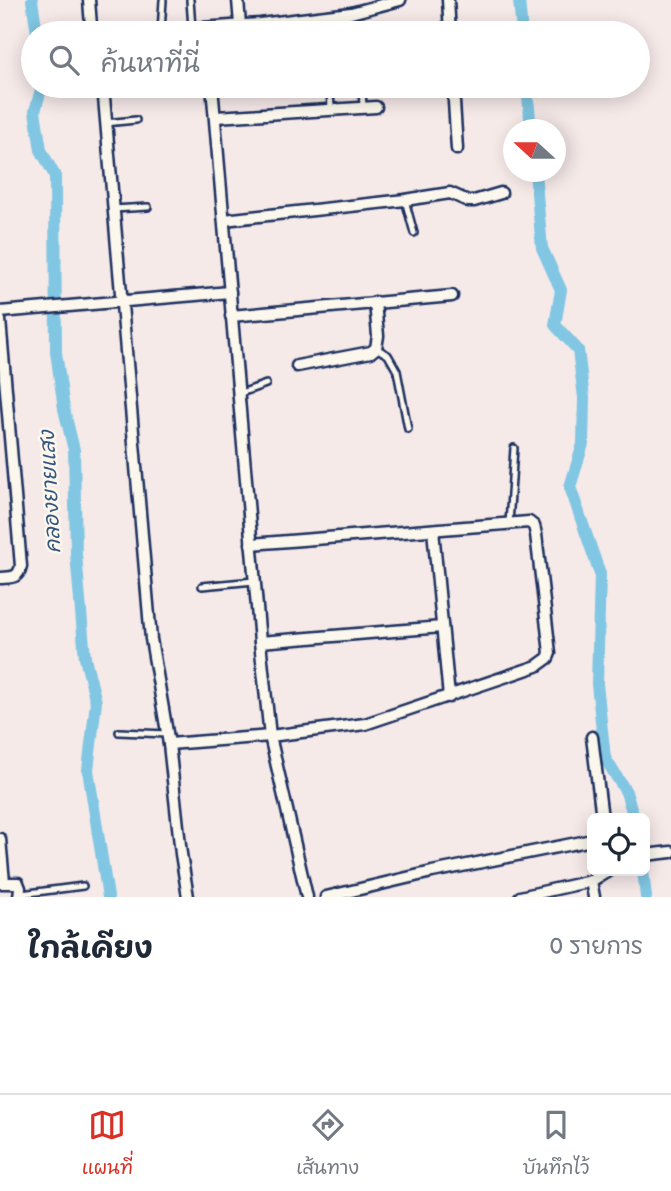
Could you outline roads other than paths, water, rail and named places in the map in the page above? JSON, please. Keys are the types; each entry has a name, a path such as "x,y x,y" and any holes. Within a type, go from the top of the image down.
{"street":[{"path":"89,0 92,21"},
{"path":"238,0 240,21"},
{"path":"277,21 351,13 400,0"},
{"path":"448,0 449,21"},
{"path":"104,98 151,639 168,739 188,897"},
{"path":"214,98 254,581 270,736 307,897"},
{"path":"454,98 457,149"},
{"path":"216,117 376,107"},
{"path":"225,220 450,193 474,201 501,193"},
{"path":"0,312 230,292"},
{"path":"231,316 452,296"},
{"path":"297,366 371,352 376,348 378,336 375,302"},
{"path":"0,320 21,566 20,573 15,577 0,578"},
{"path":"168,739 270,736 365,724 537,666 550,653 534,526 529,522 251,544"},
{"path":"433,530 449,697"},
{"path":"260,642 442,627"},
{"path":"592,737 601,813"},
{"path":"0,839 2,882 18,883 20,895"},
{"path":"326,897 432,872 587,841"},
{"path":"650,854 671,852"},
{"path":"520,897 590,881 600,876"},
{"path":"590,881 594,897"}],"lane":[{"path":"162,21 163,0"},
{"path":"190,0 192,21"},
{"path":"330,98 331,110"},
{"path":"363,98 363,108"},
{"path":"105,123 136,120"},
{"path":"405,200 414,233"},
{"path":"113,209 148,207"},
{"path":"376,348 388,355 397,371 408,429"},
{"path":"238,394 266,384"},
{"path":"509,524 514,448"},
{"path":"202,586 254,581"},
{"path":"119,732 168,739"},
{"path":"20,895 83,886"}],"waterway":[{"name":"คลองยายแสง","path":"32,0 35,21"},
{"path":"519,0 521,21"},
{"name":"คลองยายแสง","path":"39,98 35,111 41,150 55,176 56,352 64,409 74,450 76,554 85,658 96,702 88,770 108,897"},
{"path":"528,98 530,119"},
{"path":"536,182 542,248 561,290 555,325 578,350 584,398 583,444 570,487 600,574 597,684 605,758 626,792 632,813"},
{"path":"644,876 646,897"}]}
